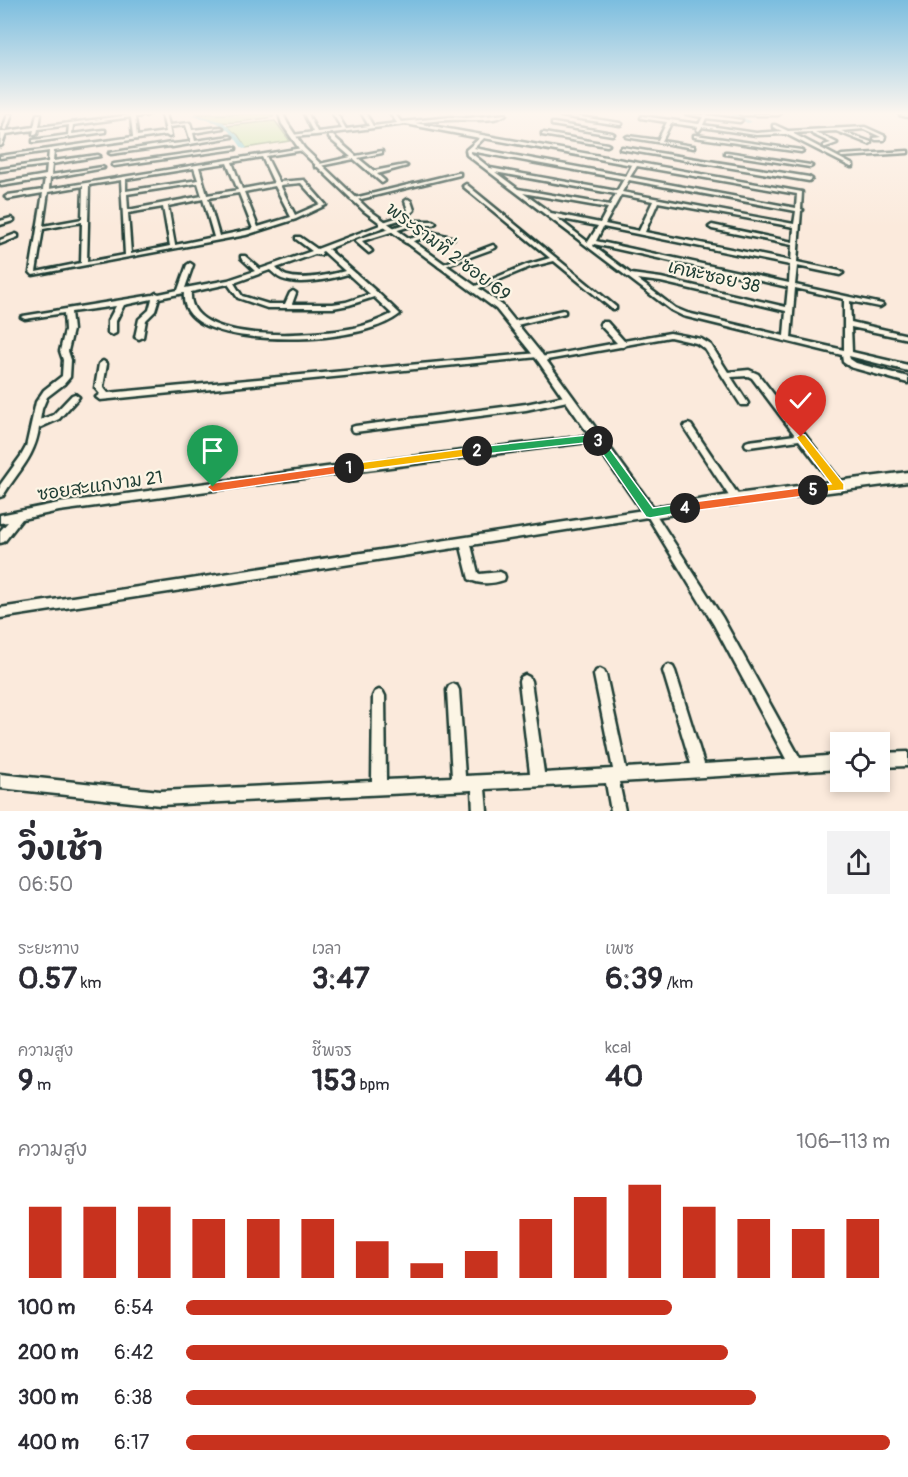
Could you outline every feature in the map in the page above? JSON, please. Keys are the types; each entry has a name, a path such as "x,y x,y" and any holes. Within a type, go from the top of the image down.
{"street":[{"path":"0,157 32,152"},
{"path":"51,152 33,272 40,273 256,230 317,210 322,205 302,181 126,212"},
{"path":"111,153 120,152"},
{"path":"173,152 178,169"},
{"path":"114,165 208,152"},
{"path":"8,197 283,152"},
{"name":"พระรามที่ 2 ซอย 69","path":"305,152 353,199 386,226 499,307 540,357 650,513"},
{"path":"349,152 381,181"},
{"path":"317,166 380,152"},
{"path":"469,152 469,154 678,312 908,368"},
{"path":"486,152 800,210"},
{"path":"566,152 800,193 787,338"},
{"path":"644,152 809,179"},
{"path":"681,172 690,152"},
{"path":"826,152 851,166"},
{"path":"842,156 858,157 908,152"},
{"path":"723,165 727,153 810,166"},
{"path":"263,155 294,218"},
{"path":"0,170 98,156"},
{"path":"229,161 256,230"},
{"path":"590,244 635,164"},
{"path":"196,166 217,238"},
{"path":"373,173 405,166"},
{"path":"1,184 102,168"},
{"path":"489,169 798,226"},
{"path":"353,199 458,174"},
{"path":"510,185 522,174"},
{"path":"742,182 748,176"},
{"path":"123,178 128,254"},
{"path":"125,193 200,181"},
{"path":"84,264 86,184"},
{"path":"466,186 614,308"},
{"path":"517,190 610,207"},
{"path":"642,232 657,199"},
{"path":"231,284 293,260 358,241 408,214 411,210 408,201"},
{"path":"165,205 172,245"},
{"path":"701,218 704,208"},
{"path":"550,215 840,273"},
{"path":"0,223 11,220"},
{"path":"39,228 86,220"},
{"path":"25,317 231,284 386,226 433,223"},
{"path":"712,227 796,244"},
{"path":"406,241 431,234 451,238"},
{"path":"0,242 16,236"},
{"path":"190,265 187,300 198,317 223,328 271,336 341,332 395,316 397,312 349,272 298,238"},
{"path":"332,239 338,244"},
{"path":"358,241 369,251"},
{"path":"590,244 880,305"},
{"path":"441,266 493,247"},
{"path":"285,253 293,260"},
{"path":"243,257 259,272"},
{"path":"475,288 528,266 555,259"},
{"path":"273,269 282,277 288,278 329,278 349,272"},
{"name":"เคหะซอย 38","path":"630,276 654,278 790,310"},
{"path":"231,284 240,297 255,304 288,306 347,304 376,294"},
{"path":"112,333 112,321 127,292"},
{"path":"288,306 293,292"},
{"path":"139,337 143,319 152,311 156,295"},
{"path":"847,298 846,360 853,365 908,380"},
{"path":"0,493 10,474 27,453 45,394 66,376 67,360 64,351 69,330 67,312"},
{"path":"513,324 563,312"},
{"path":"604,324 623,345"},
{"path":"848,324 908,337"},
{"path":"103,364 99,388 103,397 540,357 623,345 670,334 708,347 744,403"},
{"path":"726,375 749,373 755,376 840,487"},
{"path":"37,425 56,417 75,397"},
{"path":"355,429 526,407 569,398"},
{"path":"688,427 736,499"},
{"path":"749,444 801,437"},
{"name":"ซอยสะแกงาม 21","path":"0,519 59,507 596,438"},
{"path":"0,613 736,499 908,477"},
{"path":"650,513 718,621 796,764"},
{"path":"0,539 19,515"},
{"path":"465,542 473,576 479,579 500,577"},
{"path":"669,671 699,770"},
{"path":"600,675 616,776 618,811"},
{"path":"525,681 538,780"},
{"path":"453,690 459,783"},
{"path":"379,696 379,788"},
{"path":"890,760 908,759"},
{"path":"0,781 160,798 616,776 830,762"},
{"path":"478,782 480,811"}],"route":[{"path":"213,487 526,445 539,446 596,438 650,513 736,499 840,487 801,437"}]}
